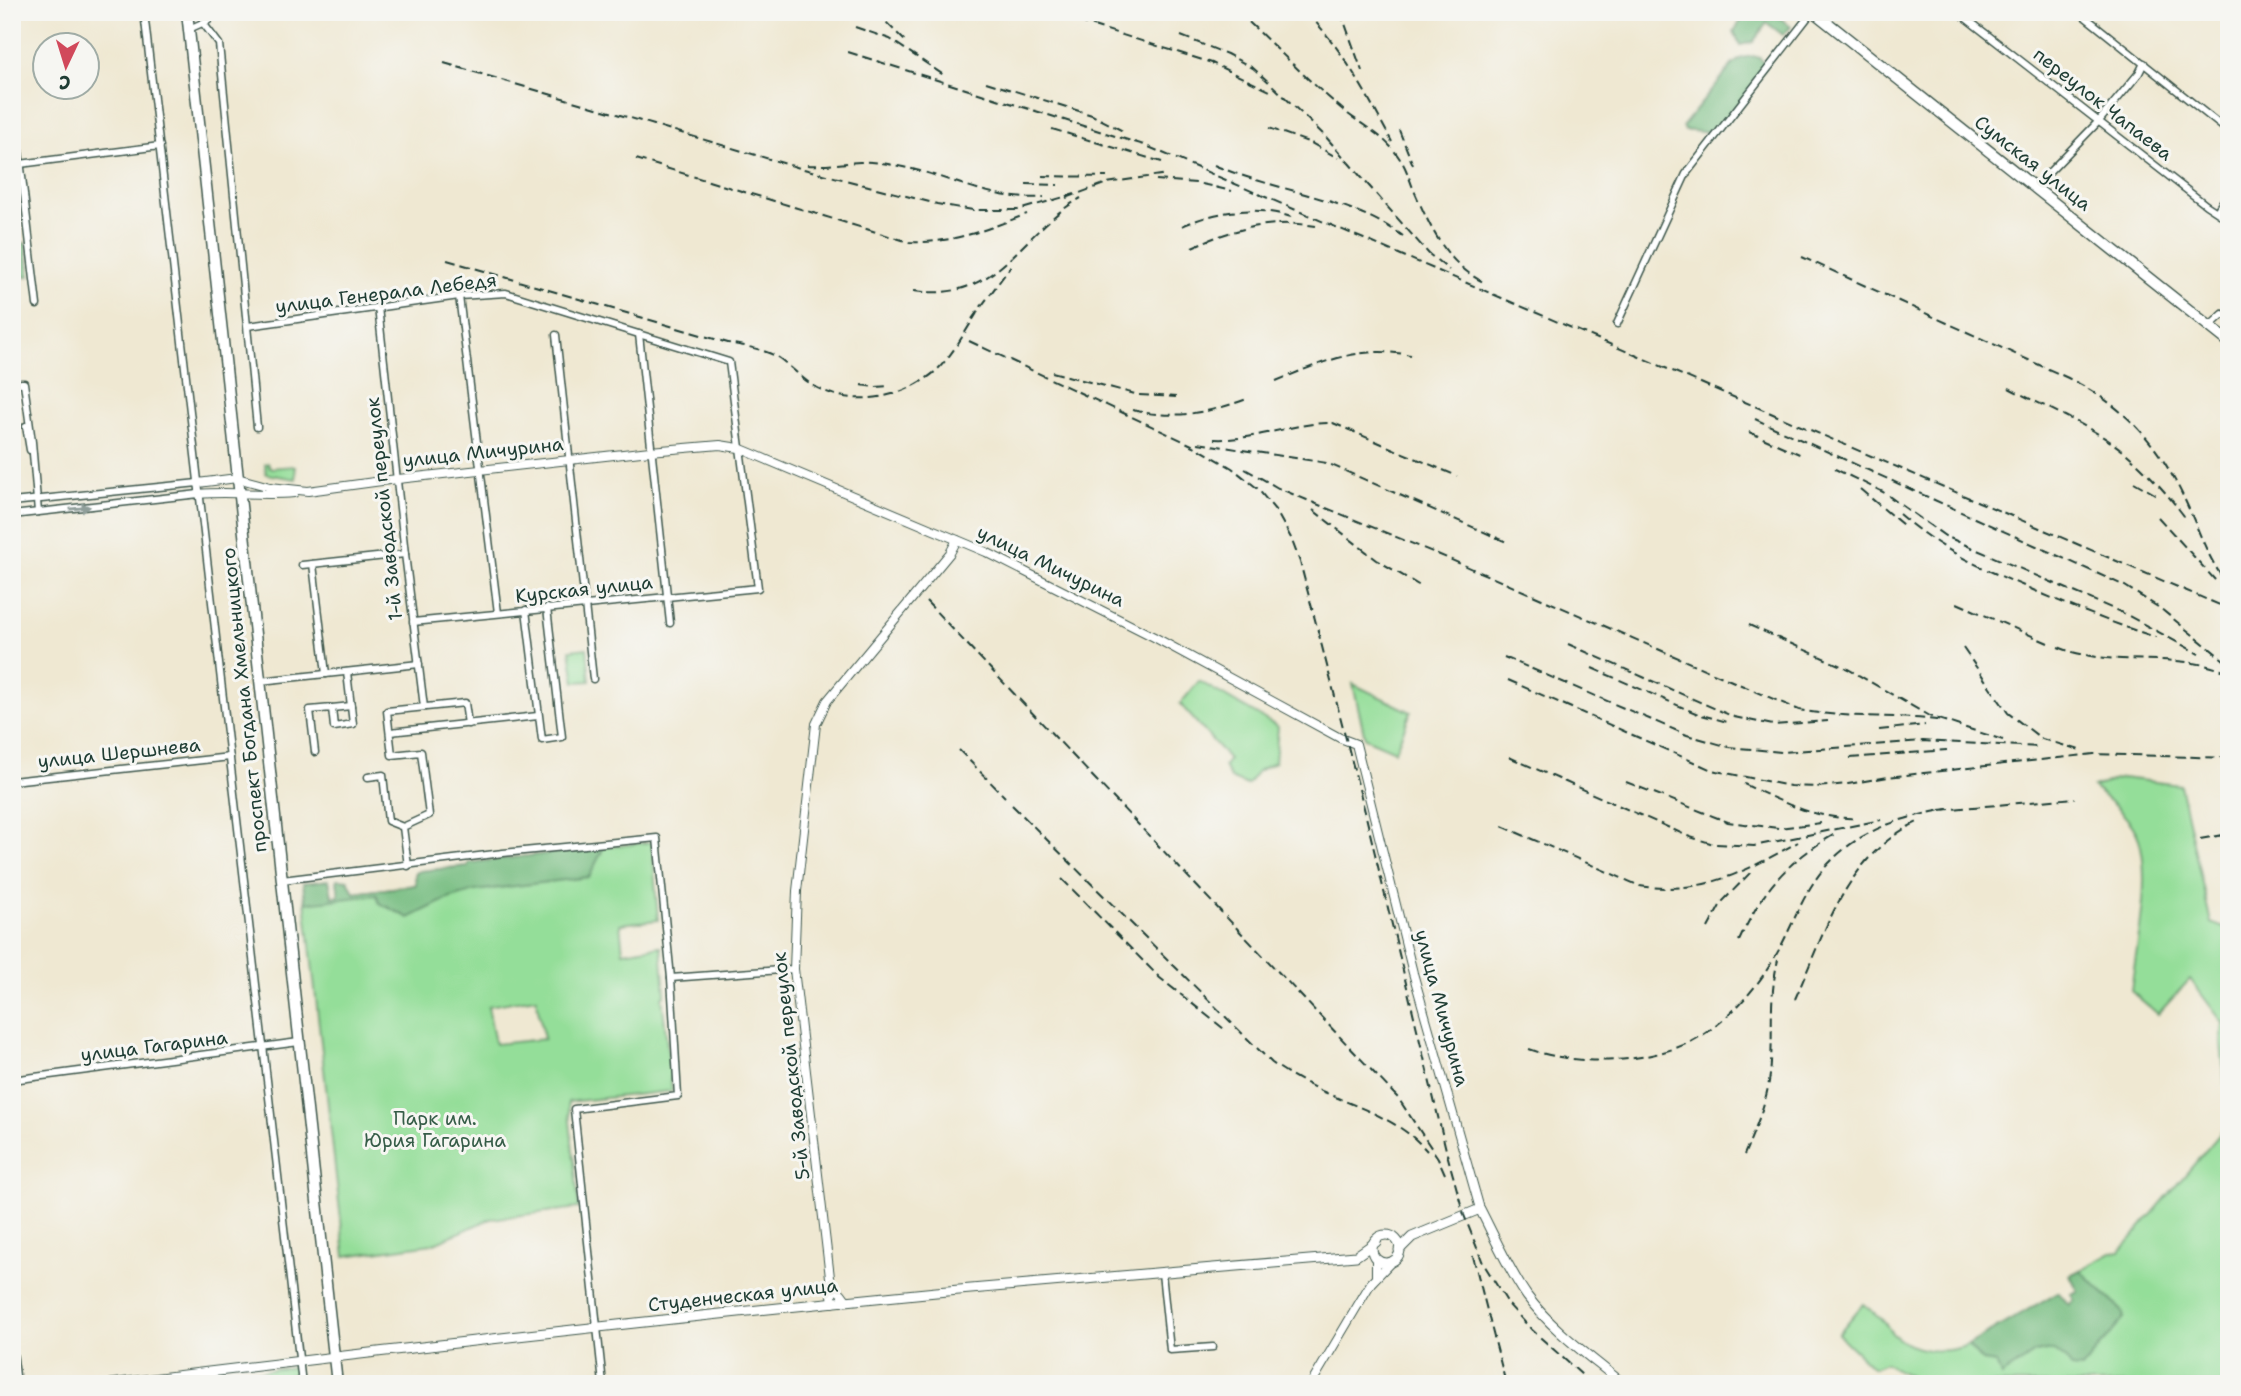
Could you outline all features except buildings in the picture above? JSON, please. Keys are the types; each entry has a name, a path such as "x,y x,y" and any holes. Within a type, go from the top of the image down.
{"main road":[{"name":"проспект Богдана Хмельницкого","path":"187,12 337,1384"},
{"name":"Сумская улица","path":"1813,12 2229,342"},
{"path":"1356,1256 1385,1234 1412,1237 1480,1209"},
{"name":"улица Мичурина","path":"1480,1209 1503,1256 1527,1295 1550,1320 1623,1384"},
{"path":"1396,1237 1400,1243 1399,1251"},
{"path":"1356,1256 1384,1264 1391,1262 1412,1237"},
{"path":"1376,1241 1373,1250 1376,1260"},
{"name":"Студенческая улица","path":"111,1384 847,1301 1356,1256"}],"street":[{"path":"144,12 302,1384"},
{"path":"189,29 209,20 211,12"},
{"path":"1617,324 1686,174 1813,12"},
{"name":"переулок Чапаева","path":"1958,12 2206,205 2229,220"},
{"path":"2078,12 2229,134"},
{"path":"203,23 219,44 257,427"},
{"path":"2035,187 2099,121 2144,63"},
{"path":"12,91 37,304"},
{"path":"20,164 160,146"},
{"path":"2217,211 2229,192"},
{"name":"улица Генерала Лебедя","path":"248,326 459,296 506,293 729,362 739,449"},
{"path":"459,296 498,613"},
{"name":"1-й Заводской переулок","path":"378,307 424,707"},
{"path":"2210,326 2223,314 2229,318"},
{"path":"639,334 670,623"},
{"path":"556,335 593,679"},
{"path":"12,384 21,383 38,512"},
{"name":"улица Мичурина","path":"12,502 237,478 270,487 308,491 396,479 720,445 739,449 957,540 1071,593 1340,738 1356,744 1413,973 1480,1209"},
{"name":"Курская улица","path":"413,622 758,588 739,449"},
{"path":"12,515 200,494 227,492 239,495 271,495 308,491"},
{"name":"5-й Заводской переулок","path":"833,1303 794,969 797,891 816,724 827,701 950,553 957,540"},
{"path":"302,565 405,554"},
{"path":"313,564 326,674"},
{"path":"526,610 542,740 562,737 547,608"},
{"path":"260,681 419,664"},
{"path":"332,708 334,727 353,724 347,672"},
{"path":"368,777 383,775 388,821 403,827 429,815 421,752 392,755 387,711 465,703 468,724"},
{"path":"315,752 310,710 351,706"},
{"path":"390,732 538,716"},
{"name":"улица Шершнева","path":"12,781 230,757"},
{"path":"403,827 408,866"},
{"path":"282,880 503,853 657,838 671,978 678,1096 574,1109 603,1384"},
{"path":"671,978 794,969"},
{"name":"улица Гагарина","path":"12,1080 299,1042"},
{"path":"1376,1260 1376,1277"},
{"path":"1311,1384 1376,1277 1391,1262"},
{"path":"1162,1273 1170,1350 1213,1347"},
{"path":"831,1286 847,1301"},
{"path":"12,1343 18,1384"}],"green space":[{"path":"1747,12 1773,12 1791,27 1783,35 1767,23 1753,42 1740,45 1734,31"},
{"path":"1742,58 1760,58 1766,67 1725,121 1709,132 1685,131 1683,126 1733,64"},
{"path":"26,243 30,276 12,279 12,244"},
{"path":"268,463 270,468 295,466 296,479 266,474 265,464"},
{"path":"587,648 590,681 575,682 570,650"},
{"path":"1199,681 1278,727 1275,762 1258,771 1247,785 1230,778 1224,766 1229,759 1180,704"},
{"path":"1353,684 1411,712 1395,751 1365,738"},
{"path":"2122,778 2180,785 2211,923 2229,930 2229,1087 2225,1082 2221,1043 2223,1023 2190,979 2158,1014 2131,991 2144,894 2143,856 2136,831 2131,824 2093,787"},
{"name":"Парк им. Юрия Гагарина","path":"652,842 658,920 620,924 623,952 661,946 665,994 662,997 672,1091 568,1102 579,1208 490,1219 432,1244 345,1256 303,883 329,880 332,897 339,896 337,879 348,880 354,893 416,885 415,873 468,866 468,863","holes":["536,998 544,1039 495,1044 488,1006"]},
{"path":"604,847 589,877 475,891 445,900 409,918 379,903 377,895 306,903 303,883 329,880 332,897 339,896 337,879 348,880 354,893 416,885 415,873 420,871"},
{"path":"2229,1123 2229,1384 1923,1384 1885,1363 1873,1368 1838,1334 1863,1304 1882,1319 1894,1335 1920,1348 1940,1351 1968,1345 1982,1361 2018,1362 2035,1353 2053,1350 2066,1359 2072,1368 2124,1313 2080,1270 2111,1253 2120,1252"},
{"path":"2080,1270 2124,1313 2124,1318 2082,1369 2072,1368 2066,1359 2052,1350 2035,1353 2001,1376 1996,1363 1982,1361 1968,1345 2058,1292 2069,1305 2074,1300 2071,1294 2078,1291 2070,1275"},
{"path":"294,1367 296,1384 156,1384"}],"railway":[{"path":"876,12 906,42"},
{"path":"962,12 1058,16"},
{"path":"1049,12 1212,63 1272,92"},
{"path":"1238,12 1334,102 1388,144 1404,166 1440,243 1459,265 1485,283"},
{"path":"1306,12 1343,57 1392,142"},
{"path":"1338,12 1344,21 1362,71"},
{"path":"855,27 890,39 945,76"},
{"path":"1181,36 1227,54 1253,68 1325,136 1429,254 1449,270"},
{"path":"848,52 1144,145 2229,609"},
{"path":"444,63 800,168 937,204 973,210 1018,210 1075,194"},
{"path":"986,82 1092,115 1123,131"},
{"path":"1269,128 1311,143 1338,158"},
{"path":"1052,129 1162,162"},
{"path":"1399,130 1413,165"},
{"path":"636,159 909,242 955,238 1027,214"},
{"path":"807,165 882,163 920,171 990,193 1026,198 1044,197"},
{"path":"1214,165 1359,212 1403,236"},
{"path":"1066,198 1107,183 1167,174"},
{"path":"1042,176 1107,177"},
{"path":"1156,180 1197,183 1232,191"},
{"path":"1026,184 1058,185"},
{"path":"914,291 944,292 968,286 988,276 1059,213 1081,198"},
{"path":"1182,226 1236,211 1264,211 1291,217"},
{"path":"1192,247 1252,227 1284,224 1316,226"},
{"path":"1802,257 2068,378 2109,403 2141,432 2167,467 2179,487 2211,559 2229,586"},
{"path":"447,260 728,343 761,350 779,358 816,387 851,398 897,393 925,379 948,357 977,313"},
{"path":"972,319 1011,266"},
{"path":"969,341 1194,446 1232,468 1257,488 1276,511 1300,562 1364,808 1464,1215 1483,1263 1509,1305 1531,1329 1592,1384"},
{"path":"1276,381 1341,357 1374,352 1411,355"},
{"path":"1052,372 1139,395 1176,397"},
{"path":"861,385 890,386"},
{"path":"2009,388 2116,445 2152,478 2187,520"},
{"path":"1132,410 1191,414 1247,399"},
{"path":"1755,419 2125,586 2161,609 2229,664"},
{"path":"1214,439 1245,437 1303,425 1333,423 1457,476"},
{"path":"1749,432 1804,456"},
{"path":"1198,443 1327,463 1509,543"},
{"path":"1245,469 1278,488 1799,710 1835,715 1943,721"},
{"path":"1835,469 1883,492 1945,536 2125,614 2199,654"},
{"path":"2134,482 2160,497"},
{"path":"1860,489 1903,525"},
{"path":"1313,510 1377,560 1420,586"},
{"path":"1899,514 1933,540 1983,568 2083,611 2156,637"},
{"path":"2158,517 2216,581"},
{"path":"926,601 1398,1098 1438,1158 1445,1174"},
{"path":"1957,603 2048,643"},
{"path":"1749,625 1848,669 1929,716 2003,740"},
{"path":"1568,644 1734,717 1773,725 1828,721"},
{"path":"2058,647 2101,657 2187,662 2229,673"},
{"path":"1963,648 2008,713 2042,739 2080,750"},
{"path":"1504,657 1687,735 1729,747 1782,752 1923,741 2039,747"},
{"path":"1592,668 1698,714 1731,723"},
{"path":"1508,680 1712,770 1790,786 1848,784 1888,777 2094,754 2229,758"},
{"path":"1879,730 1925,725"},
{"path":"959,750 1005,797"},
{"path":"1850,758 1947,750"},
{"path":"1509,757 1690,837 1714,844 1754,846 1881,820"},
{"path":"1626,782 1728,822 1779,828 1821,823"},
{"path":"1744,784 1813,813 1857,818"},
{"path":"1940,810 2075,798"},
{"path":"1012,805 1272,1063 1311,1086 1392,1123 1427,1151"},
{"path":"1529,1049 1567,1058 1628,1059 1668,1051 1699,1037 1724,1019 1756,985 1780,948 1812,885 1841,851 1884,826 1948,809"},
{"path":"1795,999 1828,922 1856,874 1874,853 1895,835 1920,821"},
{"path":"1502,826 1640,886 1663,888 1684,887 1723,879 1798,842"},
{"path":"1739,941 1757,906 1777,879 1802,856 1835,834"},
{"path":"2200,839 2229,834"},
{"path":"1708,928 1722,902 1751,872"},
{"path":"1062,879 1160,978 1224,1029"},
{"path":"1744,1155 1768,1086 1772,999 1778,960"},
{"path":"1473,1256 1506,1384"}]}
